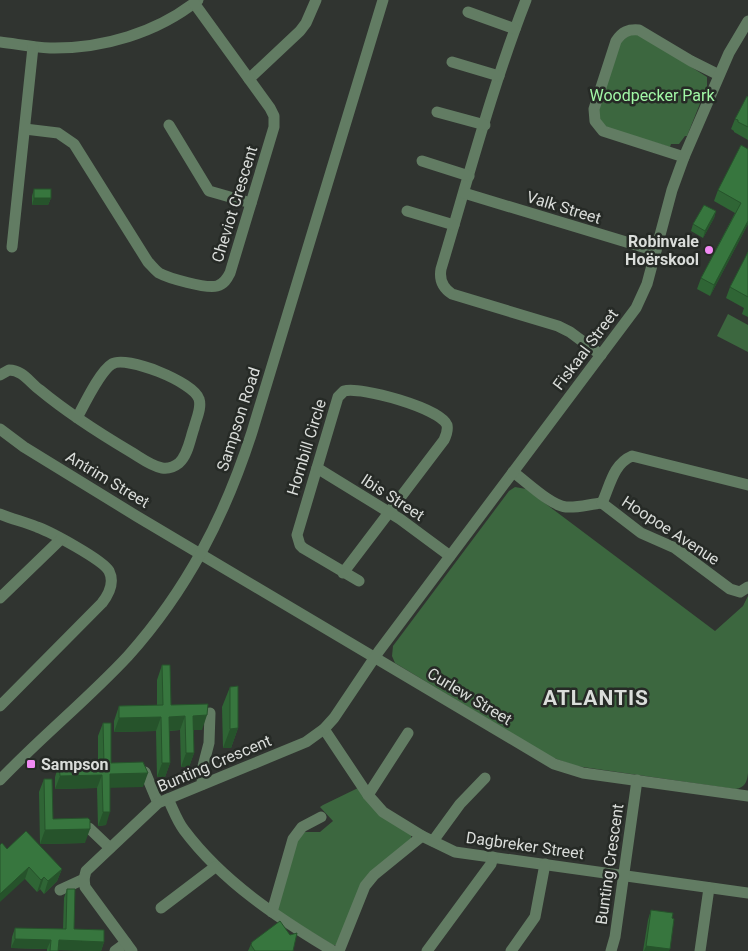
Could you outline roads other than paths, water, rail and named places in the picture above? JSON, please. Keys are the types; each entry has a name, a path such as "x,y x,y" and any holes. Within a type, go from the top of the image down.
{"street":[{"path":"249,79 300,32 316,0"},
{"name":"Sampson Road","path":"0,780 25,753 133,650 174,598 201,554 227,502 243,460 384,0"},
{"path":"526,0 499,76 454,225 440,273 442,283 448,291 457,295 558,326 570,332 601,355"},
{"path":"0,42 33,47 75,47 117,40 157,25 196,2"},
{"name":"Cheviot Crescent","path":"25,129 58,133 74,144 148,262 158,272 170,278 207,286 223,284 230,273 275,120 273,112 196,2"},
{"path":"468,12 515,29"},
{"name":"Fiskaal Street","path":"374,658 640,300 647,284 672,190 684,156 729,53 748,21"},
{"path":"684,156 607,133 596,124 594,108 616,41 623,33 639,30 691,61 719,75"},
{"path":"12,247 33,47"},
{"path":"452,62 499,76"},
{"path":"438,112 485,125"},
{"path":"169,125 209,191 251,203"},
{"path":"422,161 469,176"},
{"name":"Valk Street","path":"464,193 656,251"},
{"path":"407,211 454,225"},
{"path":"0,375 9,370 21,373 38,389 77,418 150,464 162,468 169,468 178,464 185,456 200,404 197,393 176,379 130,363 118,362 110,366 103,373 77,418"},
{"name":"Hornbill Circle","path":"343,573 446,435 447,425 439,416 428,409 412,403 354,390 344,391 338,397 298,528 298,540 303,548 343,573 359,582"},
{"name":"Antrim Street","path":"0,429 36,455 201,554"},
{"path":"513,472 552,501 562,506 573,507 602,503 612,479 621,464 632,456 748,485"},
{"name":"Ibis Street","path":"317,468 388,512 450,556"},
{"name":"Hoopoe Avenue","path":"602,503 641,533 675,548 730,590 740,592 748,587"},
{"path":"0,514 37,527 61,539 104,565 111,578 110,590 102,603 0,706"},
{"path":"0,598 61,539"},
{"name":"Curlew Street","path":"201,554 554,764 583,773 748,796"},
{"name":"Bunting Crescent","path":"84,879 89,867 163,801 301,744 324,729 334,718 374,658"},
{"path":"203,784 201,774 209,742 210,713"},
{"name":"Dagbreker Street","path":"324,729 368,795 382,812 427,839 455,852 748,894"},
{"path":"368,795 408,733"},
{"path":"146,772 184,831 215,867 272,912 333,951"},
{"path":"340,951 361,894 369,880 427,839 485,778"},
{"name":"Bunting Crescent","path":"611,951 616,937 637,780"},
{"path":"272,912 293,839 302,827 322,817"},
{"path":"89,828 110,848"},
{"path":"427,951 491,864 493,857"},
{"path":"511,951 535,917 545,864"},
{"path":"160,908 215,867"},
{"path":"60,890 84,879 87,890 129,947 115,951"},
{"path":"700,951 709,888"}],"place":[{"name":"Robinvale Hoërskool","path":"709,250"},
{"name":"Sampson","path":"31,764"}],"district":[{"name":"ATLANTIS","path":"596,698"}],"park label":[{"name":"Woodpecker Park","path":"652,95"}]}
